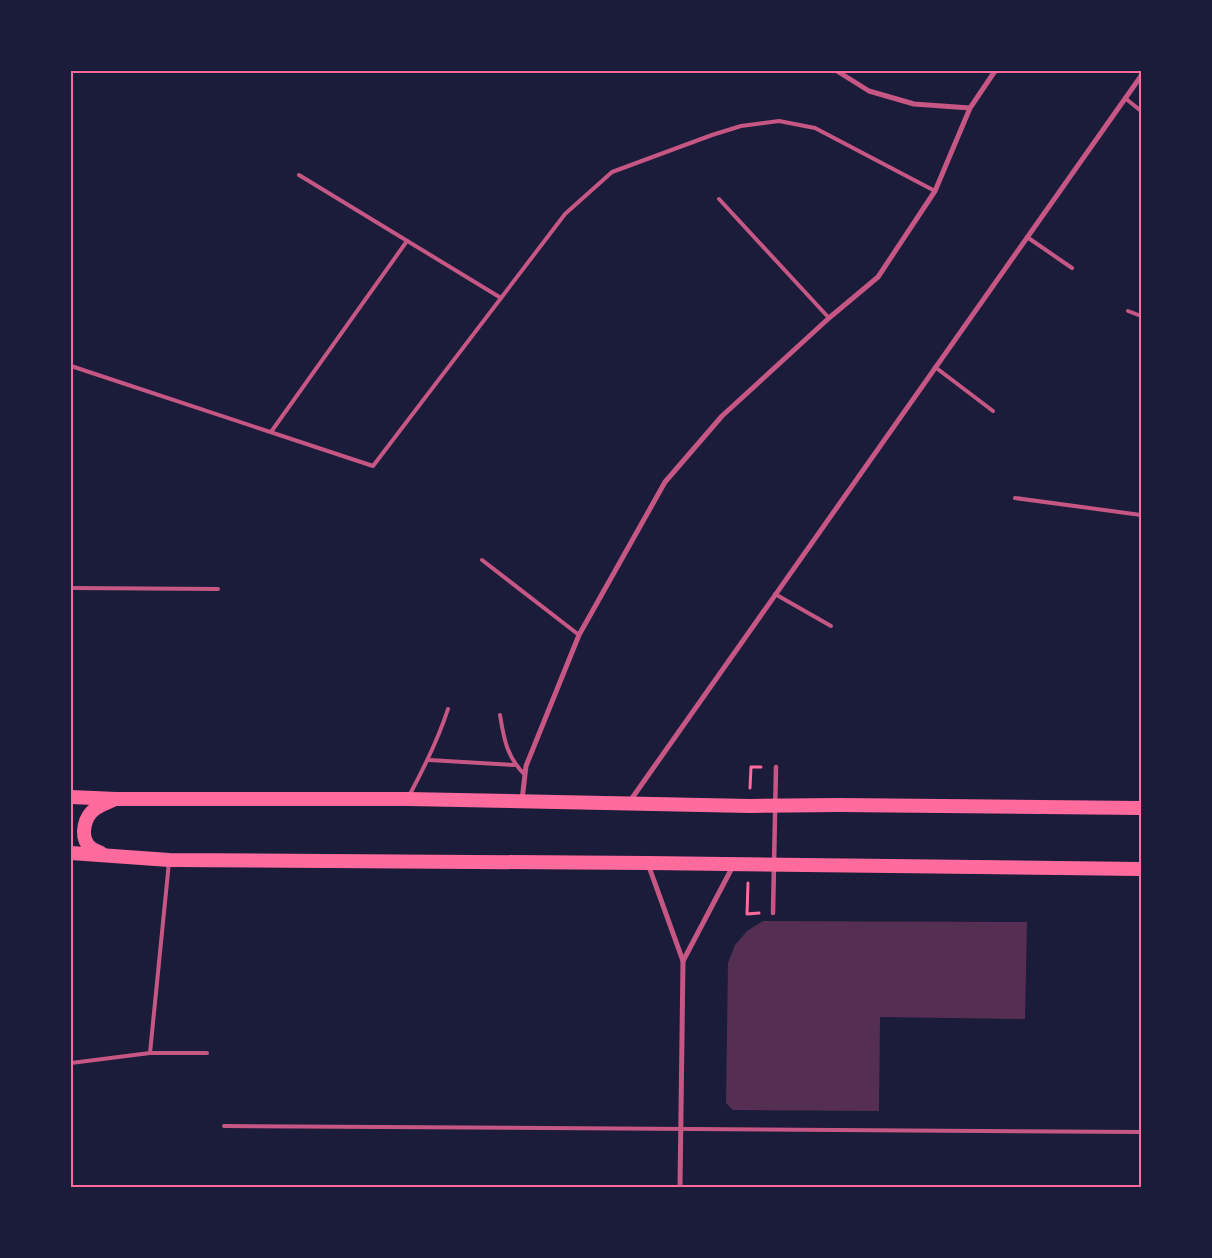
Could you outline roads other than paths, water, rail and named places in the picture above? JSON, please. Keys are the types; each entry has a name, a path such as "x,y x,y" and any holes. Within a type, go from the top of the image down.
{"highway":[{"path":"71,797 116,799 408,799 750,806 1141,808"},
{"path":"107,855 90,848 85,839 84,830 89,815 95,809 116,799"},
{"path":"71,853 169,860 1141,869"}],"street":[{"path":"837,71 869,90 914,104 970,108"},
{"path":"521,802 526,766 579,634 665,482 722,416 828,318 878,277 936,191 970,108 994,71"},
{"path":"628,803 1141,76"},
{"path":"773,913 776,767"},
{"path":"648,863 683,961 680,1187"},
{"path":"683,961 734,864"}],"lane":[{"path":"1125,98 1141,111"},
{"path":"71,366 372,466 565,214 612,172 741,126 779,121 815,128 936,191"},
{"path":"299,175 501,298"},
{"path":"720,199 828,318"},
{"path":"1027,237 1072,268"},
{"path":"271,432 407,241"},
{"path":"1128,310 1141,316"},
{"path":"935,367 993,411"},
{"path":"1015,498 1141,515"},
{"path":"482,560 579,634"},
{"path":"71,588 218,589"},
{"path":"775,594 831,626"},
{"path":"408,799 439,736 448,710"},
{"path":"500,715 504,740 514,765 525,775"},
{"path":"428,760 514,765"},
{"path":"150,1053 169,860"},
{"path":"71,1062 150,1053 207,1053"},
{"path":"224,1126 1141,1132"}]}
